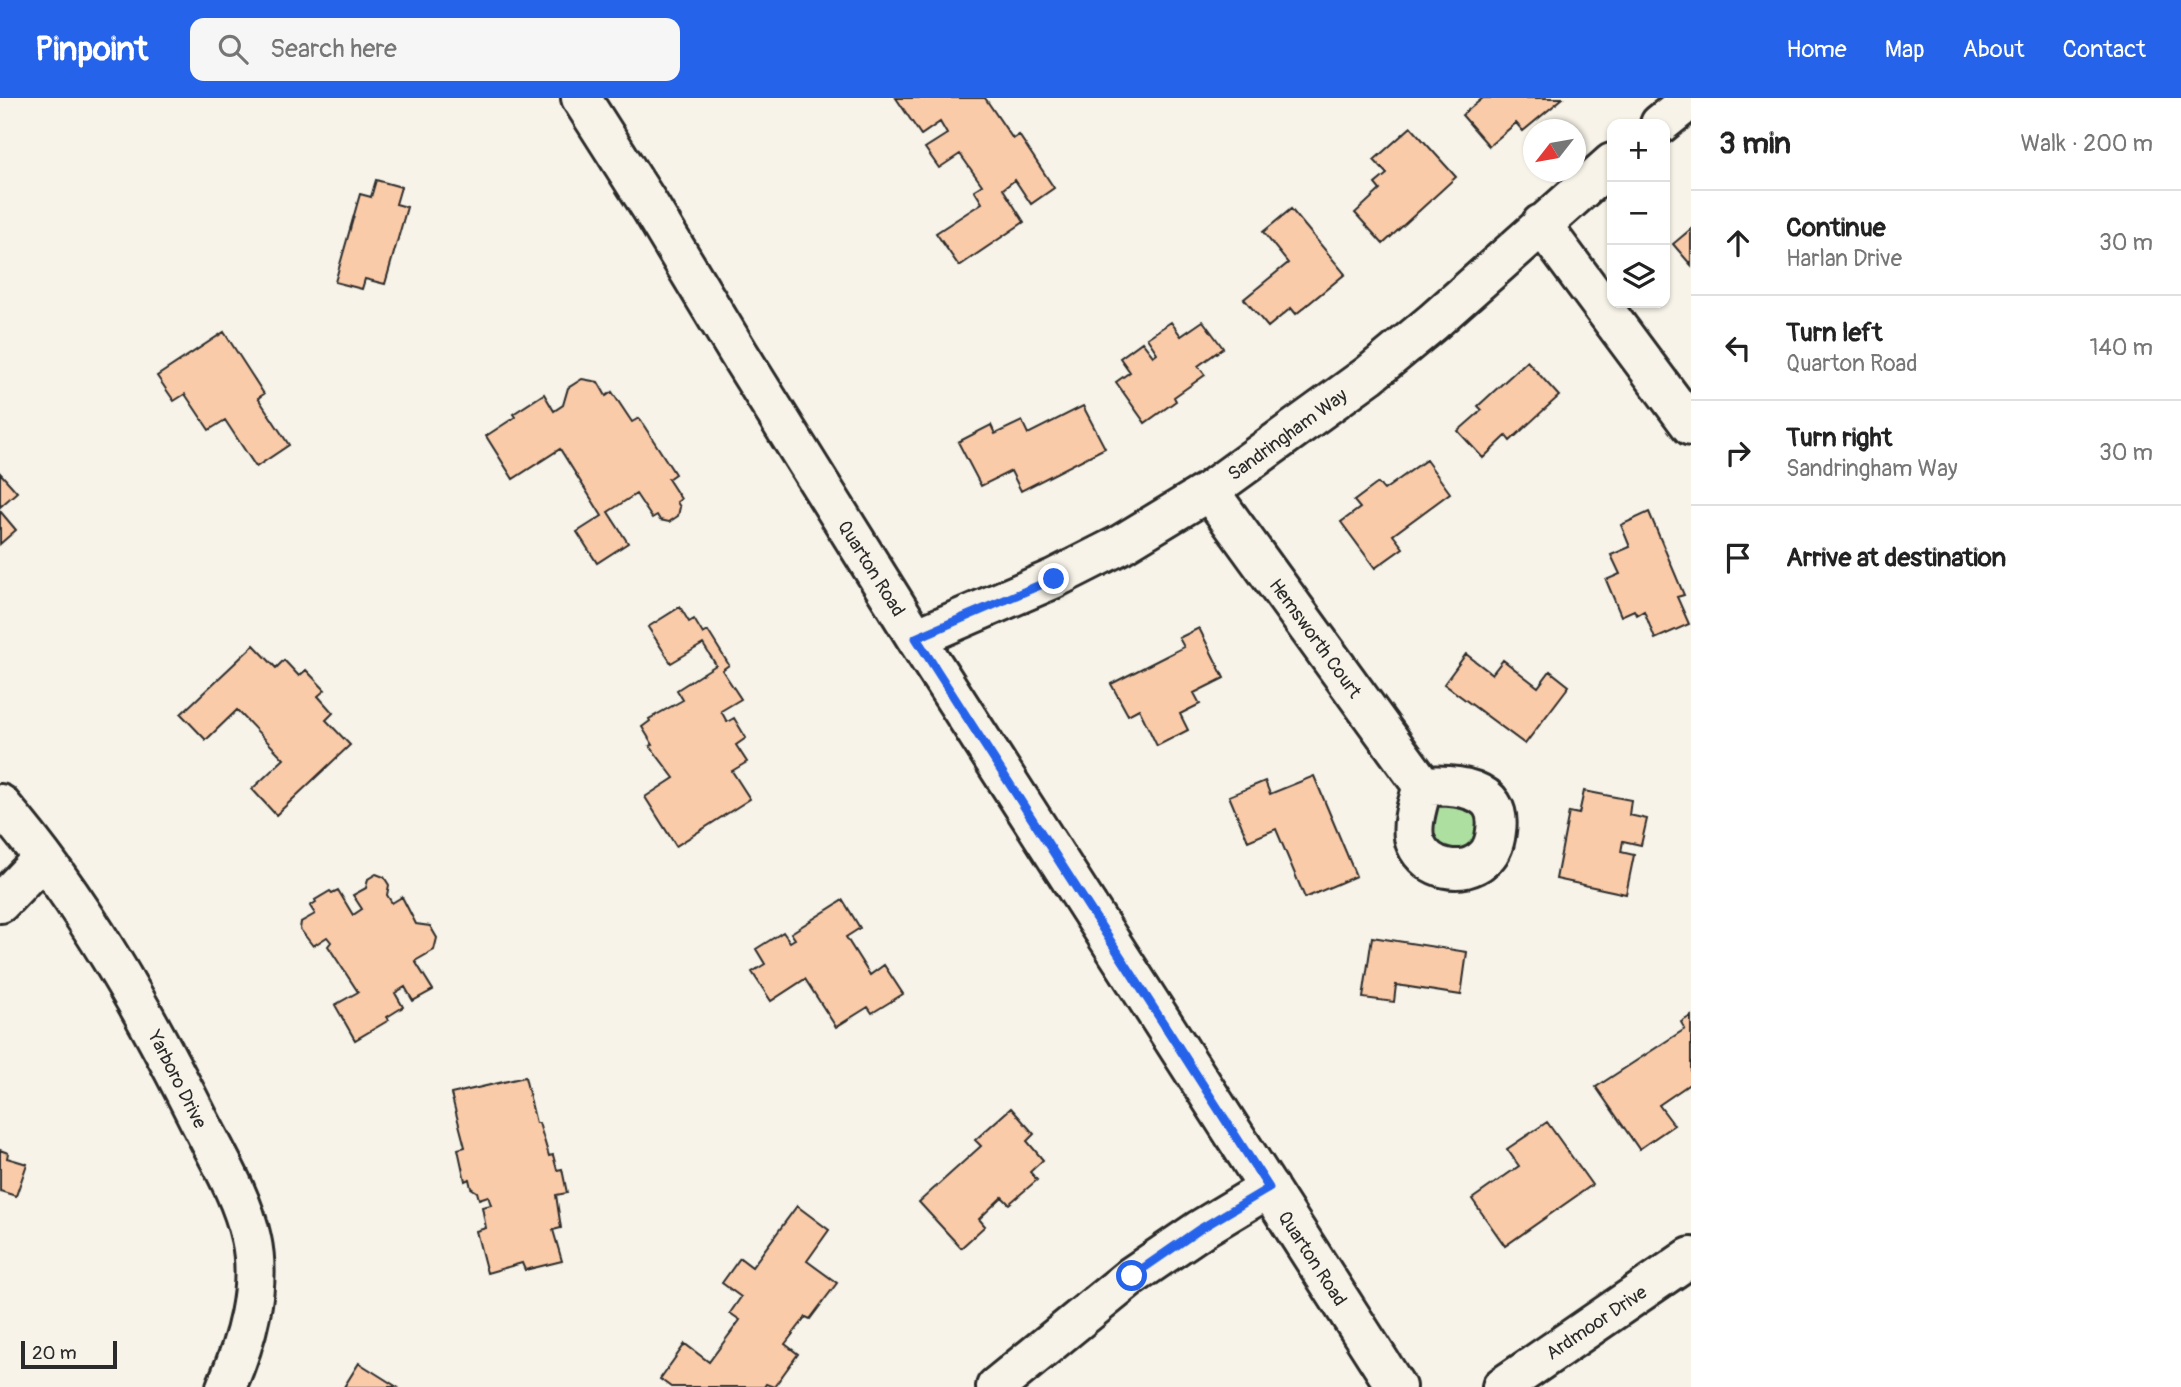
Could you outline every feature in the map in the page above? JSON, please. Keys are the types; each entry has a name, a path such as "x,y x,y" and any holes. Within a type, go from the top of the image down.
{"street":[{"name":"Quarton Road","path":"581,98 916,638 1396,1387"},
{"path":"1666,119 1691,99"},
{"name":"Sandringham Way","path":"916,638 1065,573 1121,545 1209,491 1369,375 1433,322 1607,167"},
{"path":"1541,224 1691,426"},
{"name":"Hemsworth Court","path":"1209,491 1423,786"},
{"name":"Yarboro Drive","path":"0,804 43,858 90,927 148,1021 238,1199 252,1239 255,1285 247,1327 226,1387"},
{"path":"0,904 43,858"},
{"path":"996,1387 1132,1276 1200,1229 1269,1188"},
{"name":"Ardmoor Drive","path":"1502,1387 1691,1257"}],"green space":[{"path":"1452,801 1478,814 1482,833 1463,853 1435,845 1429,824 1433,804"}],"building":[{"path":"896,98 985,98 1013,139 1019,135 1054,188 1031,204 1015,180 1003,189 1024,222 959,266 936,233 982,203 974,190 982,185 960,154 939,168 925,148 947,134 940,122 921,135"},
{"path":"1483,98 1563,98 1538,119 1523,119 1523,131 1516,123 1489,146 1462,115"},
{"path":"1411,127 1456,177 1383,244 1355,213 1380,190 1375,184 1387,174 1374,160"},
{"path":"376,180 401,187 396,204 407,207 385,284 365,279 362,289 335,282 360,194 371,197"},
{"path":"1291,209 1345,274 1296,314 1291,308 1268,327 1244,299 1288,263 1263,232"},
{"path":"1691,229 1691,265 1673,244"},
{"path":"1203,321 1223,348 1198,366 1205,375 1174,397 1176,401 1145,423 1116,382 1130,372 1120,358 1142,342 1153,356 1157,353 1147,338 1171,322 1181,336"},
{"path":"224,332 264,394 258,398 289,445 256,467 225,420 209,430 185,394 174,401 157,376"},
{"path":"1527,361 1559,396 1510,441 1506,436 1483,458 1458,431 1482,410 1478,406"},
{"path":"582,379 598,382 606,396 612,392 632,422 639,418 675,474 668,479 681,499 677,502 680,507 678,516 669,522 660,520 657,515 652,518 636,494 608,512 628,543 597,563 577,532 602,516 560,449 513,479 486,436 544,394 554,411 563,405 568,388"},
{"path":"1083,406 1105,448 1021,491 1011,471 981,486 958,442 991,425 995,434 1022,421 1028,434"},
{"path":"1426,460 1450,493 1393,535 1403,548 1375,568 1341,522 1360,508 1354,501 1378,483 1384,490"},
{"path":"0,473 17,492 0,507"},
{"path":"0,511 16,530 0,544"},
{"path":"1649,512 1684,595 1677,597 1689,624 1655,639 1644,611 1637,615 1634,610 1621,616 1606,580 1620,574 1611,555 1630,547 1621,525"},
{"path":"680,607 689,622 694,619 703,634 708,631 729,665 722,670 741,699 721,711 727,722 734,718 746,738 736,745 747,762 732,771 750,799 676,846 645,797 674,778 650,746 653,745 642,727 649,719 683,700 677,690 716,665 703,644 671,663 648,627"},
{"path":"1199,628 1224,678 1194,693 1200,704 1180,714 1188,730 1157,746 1139,709 1128,715 1111,684 1184,647 1179,638"},
{"path":"254,645 276,668 284,660 299,676 306,670 325,690 318,696 333,713 326,720 350,745 276,815 252,789 284,759 237,710 206,740 181,714"},
{"path":"1466,654 1492,674 1503,660 1538,687 1550,671 1569,686 1525,744 1444,684"},
{"path":"1314,776 1356,876 1305,898 1276,829 1248,841 1229,796 1265,781 1270,794"},
{"path":"1584,791 1631,800 1629,815 1647,819 1641,845 1623,841 1621,852 1634,855 1626,894 1556,879 1569,812 1579,814"},
{"path":"376,874 384,877 389,885 387,895 392,903 402,897 416,924 430,926 437,938 434,950 415,961 433,990 413,1001 405,987 395,993 403,1007 387,1017 389,1020 355,1040 335,1005 358,992 328,946 331,942 327,937 313,946 300,929 301,922 315,914 310,906 330,891 332,893 338,890 353,915 362,909 353,895 366,888 368,879"},
{"path":"843,900 860,928 846,937 870,975 884,965 903,994 872,1013 868,1007 836,1027 805,979 771,1001 752,972 765,964 756,949 783,932 790,942 795,939 791,933"},
{"path":"1372,937 1467,952 1461,995 1396,985 1394,1002 1363,998"},
{"path":"1691,1016 1691,1083 1659,1105 1674,1125 1639,1149 1596,1087 1685,1029 1681,1022"},
{"path":"525,1077 536,1123 539,1123 549,1156 553,1155 557,1170 562,1169 567,1193 556,1195 561,1228 553,1230 562,1261 525,1270 522,1263 487,1273 476,1231 486,1228 482,1207 491,1205 488,1196 479,1199 477,1192 471,1188 469,1179 465,1181 458,1149 465,1147 451,1094"},
{"path":"1011,1108 1034,1134 1027,1141 1043,1160 1030,1172 1037,1180 1009,1204 1002,1197 979,1219 985,1226 961,1248 919,1202 981,1146 975,1140"},
{"path":"1547,1122 1592,1185 1505,1246 1472,1199 1519,1166 1507,1149"},
{"path":"0,1150 8,1153 7,1158 27,1164 16,1196 0,1191"},
{"path":"797,1206 829,1230 807,1261 837,1283 810,1319 806,1317 785,1344 798,1354 774,1387 766,1384 764,1387 671,1387 660,1379 685,1344 709,1362 740,1320 730,1313 741,1297 722,1283 740,1258 752,1267"},
{"path":"359,1363 397,1387 344,1387"}],"route":[{"path":"1054,579 916,638 1269,1188 1200,1229 1132,1276"}]}
